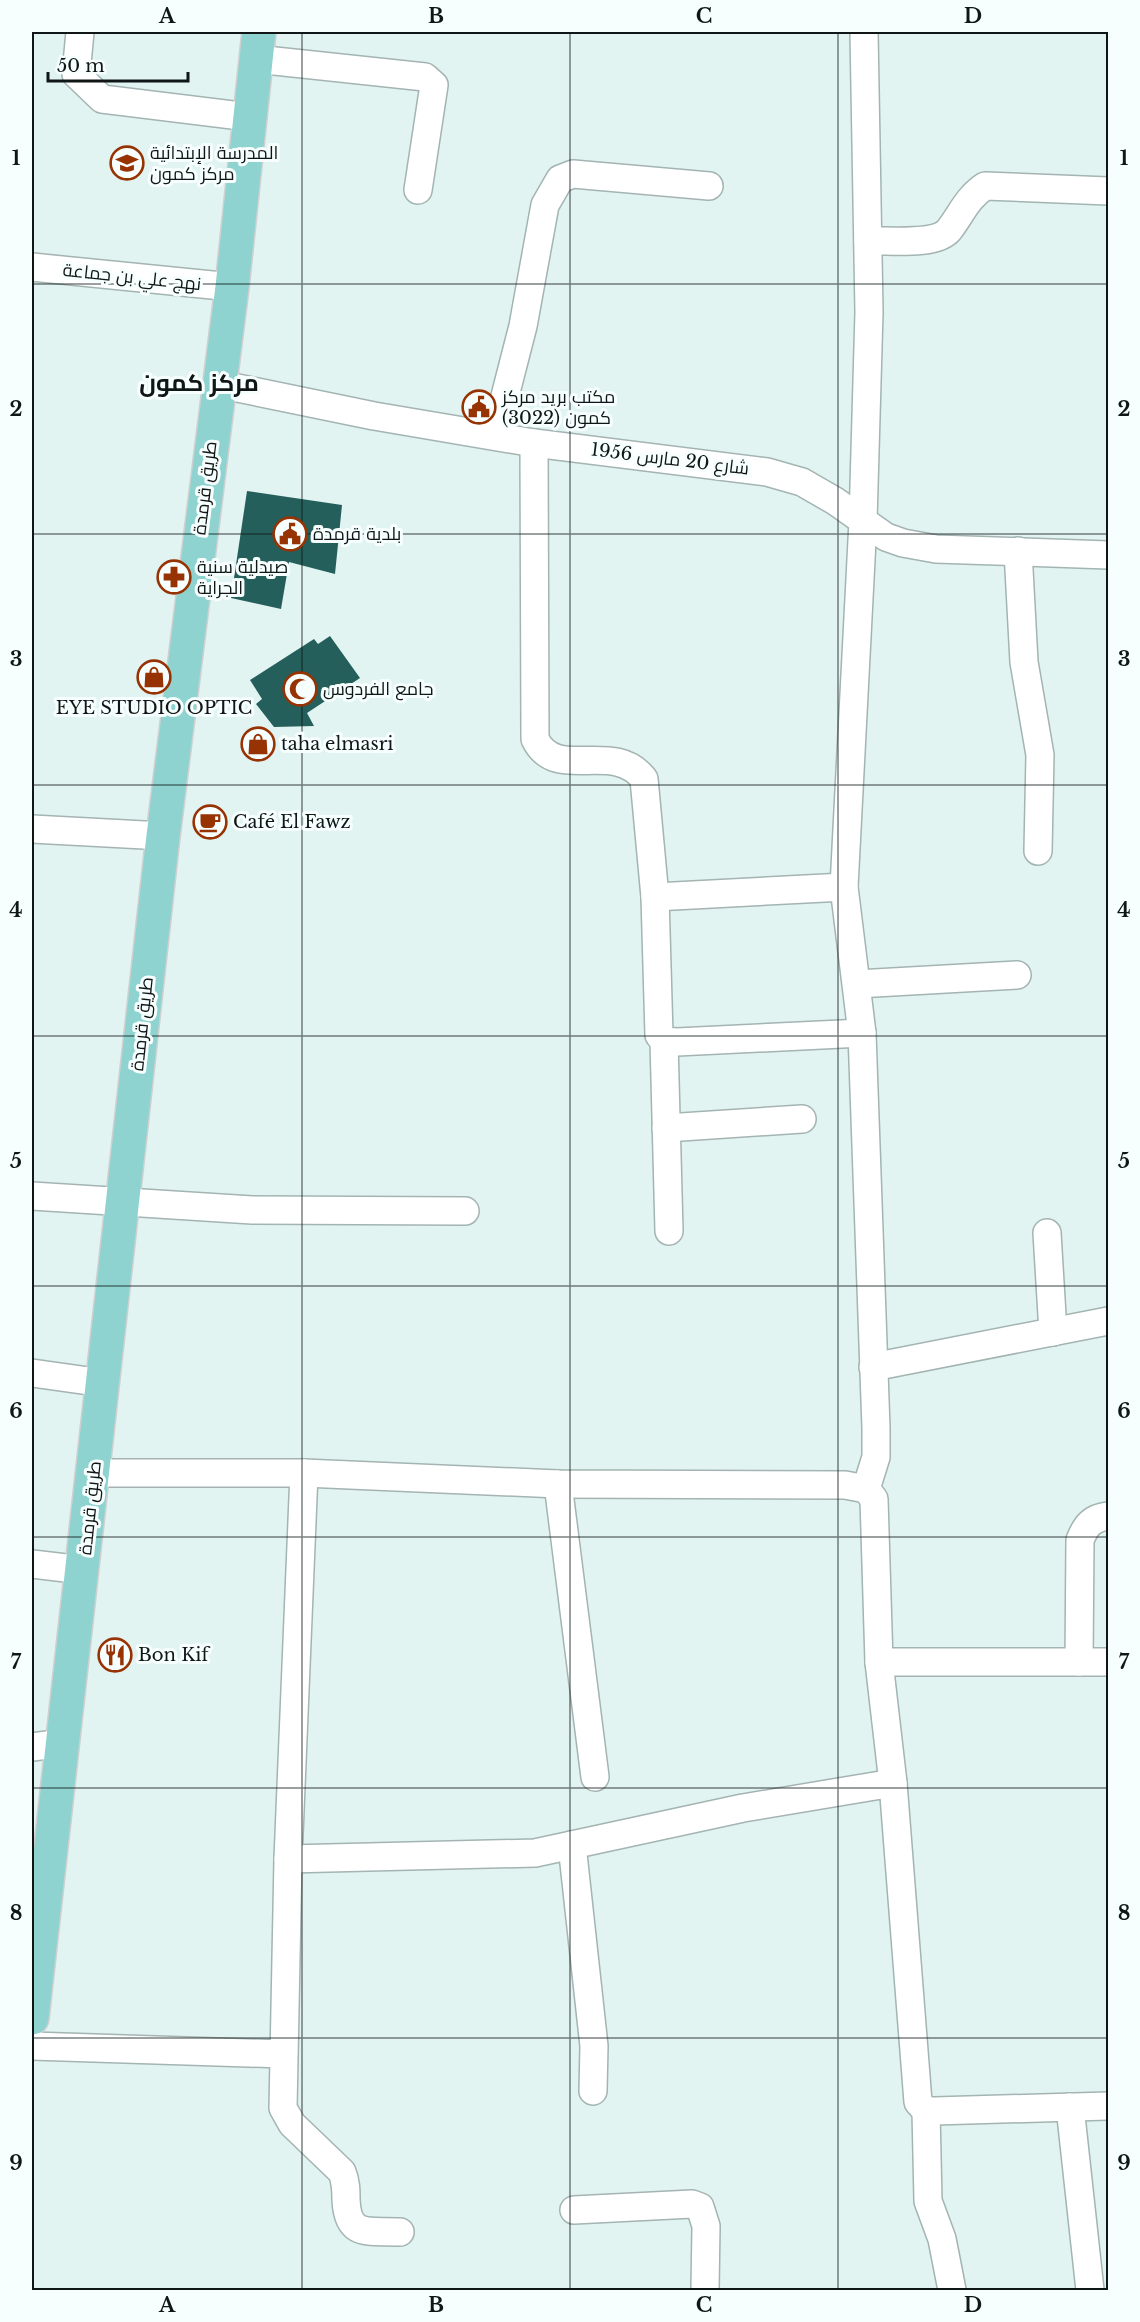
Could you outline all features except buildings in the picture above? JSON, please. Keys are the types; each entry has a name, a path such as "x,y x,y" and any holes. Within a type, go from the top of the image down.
{"main road":[{"name":"طريق قرمدة","path":"32,2011 47,1745 83,1570 163,836 232,287 257,45"}],"street":[{"path":"80,32 76,74 102,99 249,117"},
{"path":"864,32 869,312 863,520 844,887 862,1033 876,1457 866,1489"},
{"path":"257,45 425,77 430,80 434,85 418,190"},
{"path":"495,435 523,326 545,205 560,179 573,174 709,186"},
{"path":"868,241 935,239 948,232 970,196 985,186 1108,191"},
{"name":"نهج علي بن جماعة","path":"32,267 232,287"},
{"name":"شارع 20 مارس 1956","path":"218,384 374,416 534,443 767,472 802,482 835,501 886,537 903,543 936,549 1108,555"},
{"path":"534,443 535,740 541,751 551,758 619,761 636,768 644,778 655,897 657,1029 664,1041 669,1231"},
{"path":"1018,551 1024,662 1040,755 1038,851"},
{"path":"32,829 163,836"},
{"path":"655,897 844,887"},
{"path":"857,984 1017,975"},
{"path":"664,1041 862,1033"},
{"path":"666,1128 802,1119"},
{"path":"32,1196 252,1210 465,1211"},
{"path":"1047,1233 1053,1332"},
{"path":"873,1367 1108,1321"},
{"path":"32,1374 103,1383"},
{"path":"94,1473 304,1473 558,1484 845,1485 866,1489 874,1499 879,1662 893,1783 915,2084 918,2102 926,2111 928,2201 942,2240 952,2290"},
{"path":"304,1473 288,1858 283,2108 292,2124 342,2172 346,2180 348,2221 362,2230 400,2232"},
{"path":"558,1484 595,1777"},
{"path":"1079,1662 1080,1540 1089,1523 1096,1517 1108,1516"},
{"path":"32,1564 83,1570"},
{"path":"879,1662 1108,1662"},
{"path":"288,1858 535,1853 743,1808 893,1783"},
{"path":"572,1845 594,2046 593,2091"},
{"path":"32,2046 283,2054"},
{"path":"926,2111 1108,2106"},
{"path":"1070,2107 1090,2290"},
{"path":"574,2210 692,2204 700,2207 706,2226 705,2290"}],"place":[{"name":"المدرسة الإبتدائية مركز كمون","path":"127,163"},
{"name":"مكتب بريد مركز كمون (3022)","path":"479,407"},
{"name":"بلدية قرمدة","path":"290,534"},
{"name":"صيدلية سنية الجراية","path":"174,577"},
{"name":"EYE STUDIO OPTIC","path":"154,677"},
{"name":"جامع الفردوس","path":"300,689"},
{"name":"taha elmasri","path":"258,744"},
{"name":"Café El Fawz","path":"210,822"},
{"name":"Bon Kif","path":"115,1655"}],"district":[{"name":"مركز كمون","path":"199,383"}]}
